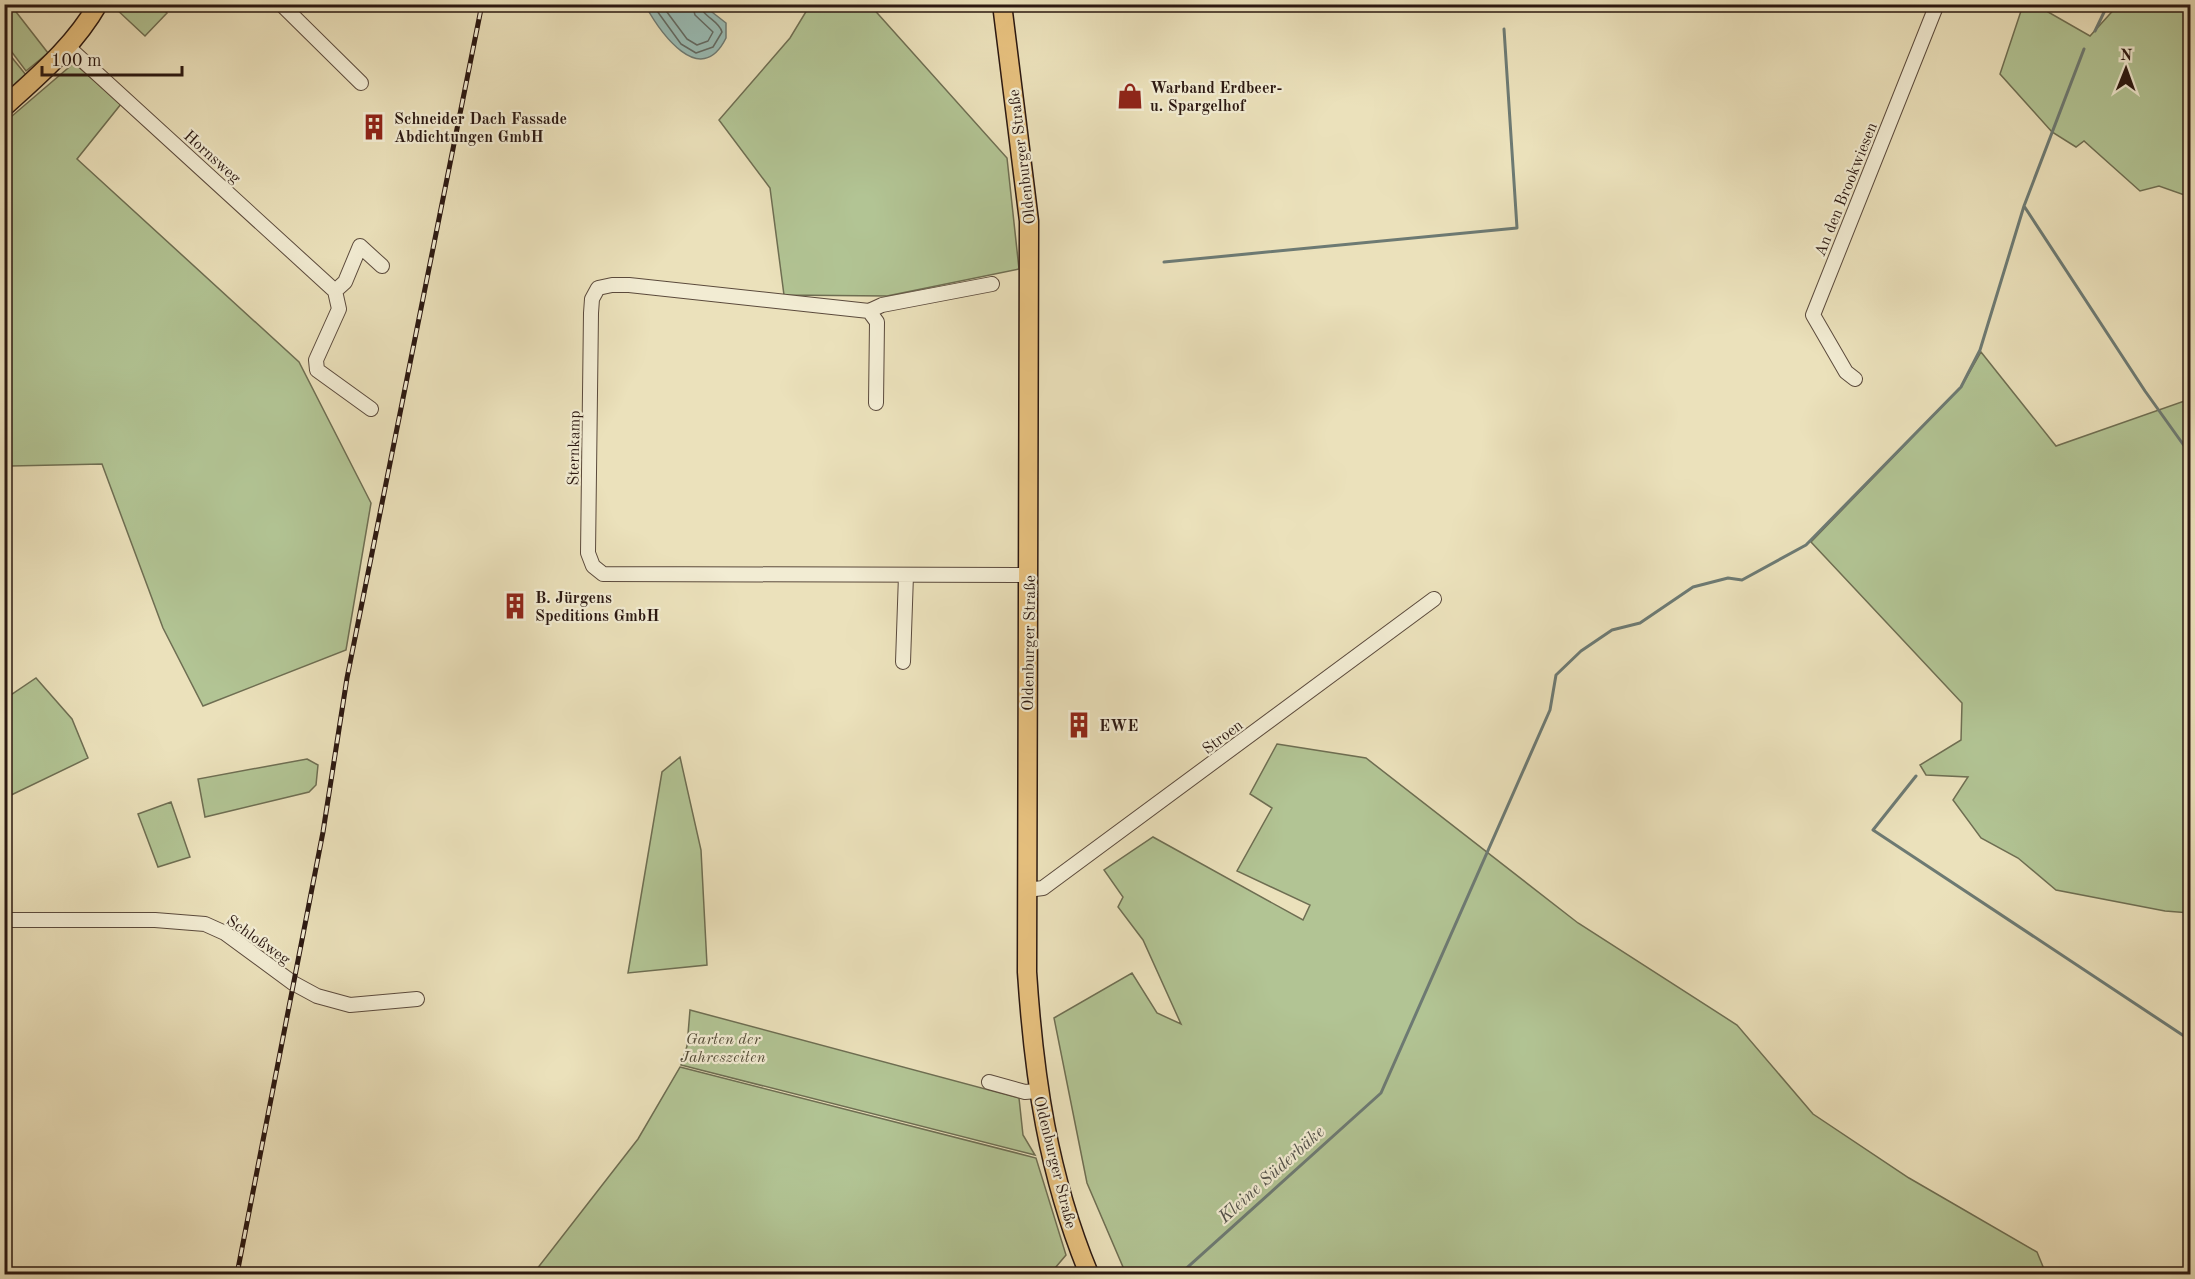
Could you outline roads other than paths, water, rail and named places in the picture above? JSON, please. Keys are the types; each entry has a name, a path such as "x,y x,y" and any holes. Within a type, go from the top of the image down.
{"main road":[{"path":"4,107 68,47 98,4"},
{"name":"Oldenburger Straße","path":"1002,4 1029,220 1027,972 1037,1091 1060,1191 1089,1275"}],"street":[{"path":"281,4 361,83"},
{"name":"An den Brookwiesen","path":"1855,379 1846,372 1813,315 1937,4"},
{"name":"Hornsweg","path":"68,47 335,291"},
{"path":"371,410 317,370 316,360 339,309 335,291 345,282 360,246 382,266"},
{"name":"Sternkamp","path":"992,284 882,305 869,311 629,285 598,288 592,299 591,313 588,553 593,566 603,574 1029,575"},
{"path":"869,311 877,322 876,403"},
{"path":"903,662 906,575"},
{"name":"Stroen","path":"1027,890 1043,888 1434,599"},
{"name":"Schloßweg","path":"4,920 155,920 205,924 225,933 292,983 318,996 350,1005 417,999"},
{"path":"989,1082 1025,1092 1037,1091"}],"water":[{"path":"645,5 703,5 726,23 726,38 716,53 704,59 693,58 670,41"}],"waterway":[{"path":"2095,31 2108,4"},
{"path":"1164,262 1517,228 1504,29"},
{"path":"2024,206 2084,49"},
{"name":"Kleine Süderbäke","path":"1180,1274 1381,1093 1550,710 1556,675 1581,651 1612,630 1640,623 1693,587 1728,578 1742,580 1806,545 1961,387 1980,350 2024,206 2145,391 2190,454"},
{"path":"1916,776 1873,830 2184,1036 2190,1043"}],"railway":[{"path":"237,1274 323,832 347,678 482,4"}],"place":[{"name":"Warband Erdbeer- u. Spargelhof","path":"1130,96"},
{"name":"Schneider Dach Fassade Abdichtungen GmbH","path":"374,127"},
{"name":"B. Jürgens Speditions GmbH","path":"515,606"},
{"name":"EWE","path":"1079,725"}],"park label":[{"name":"Garten der Jahreszeiten","path":"723,1047"}]}
